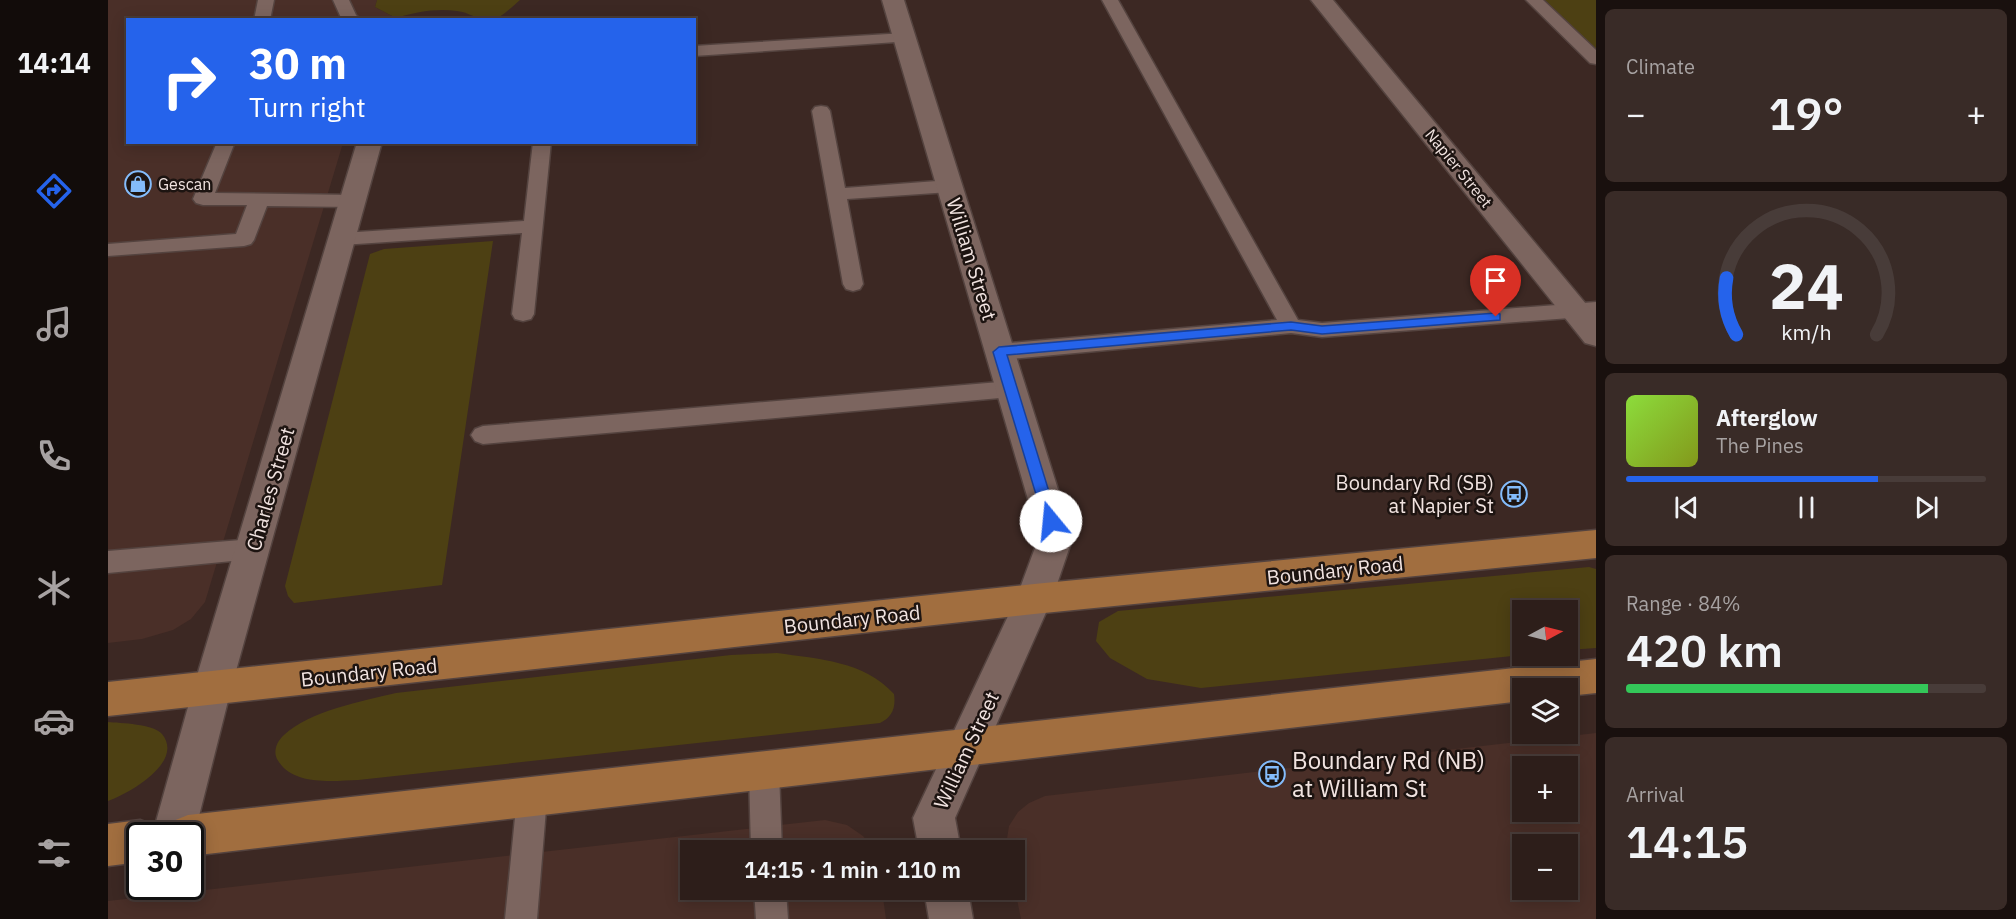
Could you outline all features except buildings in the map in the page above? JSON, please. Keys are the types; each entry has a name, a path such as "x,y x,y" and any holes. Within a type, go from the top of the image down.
{"main road":[{"name":"Boundary Road","path":"108,699 1034,600 1596,544"},
{"path":"204,834 1596,676"},
{"path":"108,845 126,843"}],"street":[{"name":"William Street","path":"893,0 1056,537 1034,600 934,818 938,840"},
{"name":"Napier Street","path":"1322,0 1586,310 1596,336"},
{"name":"Charles Street","path":"177,822 212,688 369,144"},
{"path":"948,900 951,919"}],"lane":[{"path":"262,18 266,0"},
{"path":"341,0 349,18"},
{"path":"1110,0 1291,326"},
{"path":"1534,0 1596,59"},
{"path":"696,51 905,38"},
{"path":"821,111 853,284"},
{"path":"225,144 203,199 353,201"},
{"path":"523,314 542,144"},
{"path":"836,194 950,186"},
{"path":"108,250 244,240 259,200"},
{"path":"342,239 533,226"},
{"path":"999,352 1291,326 1322,330 1586,310"},
{"path":"483,435 1011,389"},
{"path":"108,562 252,549"},
{"path":"765,772 767,840"},
{"path":"521,919 532,797"},
{"path":"771,900 772,919"}],"shaded area":[{"path":"108,0 377,0 375,7 396,18 126,18 126,144 343,144 205,602 191,619 173,630 142,639 108,643"},
{"path":"377,0 520,0 496,18 477,18 462,12 441,10 396,18 375,7"},
{"path":"1545,0 1596,0 1596,49"},
{"path":"493,241 442,585 294,603 288,596 285,586 370,254 384,249"},
{"path":"1589,567 1596,569 1596,648 1578,649 1578,600 1512,600 1512,656 1201,688 1147,679 1110,658 1096,641 1099,622 1118,611"},
{"path":"777,653 840,663 869,675 894,694 892,712 880,723 358,780 324,781 302,778 284,768 275,753 276,746 282,737 307,719 353,703 396,693 731,655"},
{"path":"108,722 152,728 162,734 167,745 166,755 151,775 128,792 108,801"},
{"path":"1596,733 1596,919 1021,919 1017,900 1025,900 1025,840 1007,840 1009,826 1018,812 1029,803 1045,796 1512,743 1578,744 1578,735"},
{"path":"825,820 847,825 866,840 680,840 680,900 883,900 886,919 108,919 108,901 126,899 204,900 204,890"}],"place":[{"name":"Gescan","path":"138,184"},
{"name":"Boundary Rd (SB) at Napier St","path":"1514,494"},
{"name":"Boundary Rd (NB) at William St","path":"1272,774"}],"route":[{"path":"1051,521 999,352 1291,326 1322,330 1496,317"}]}
